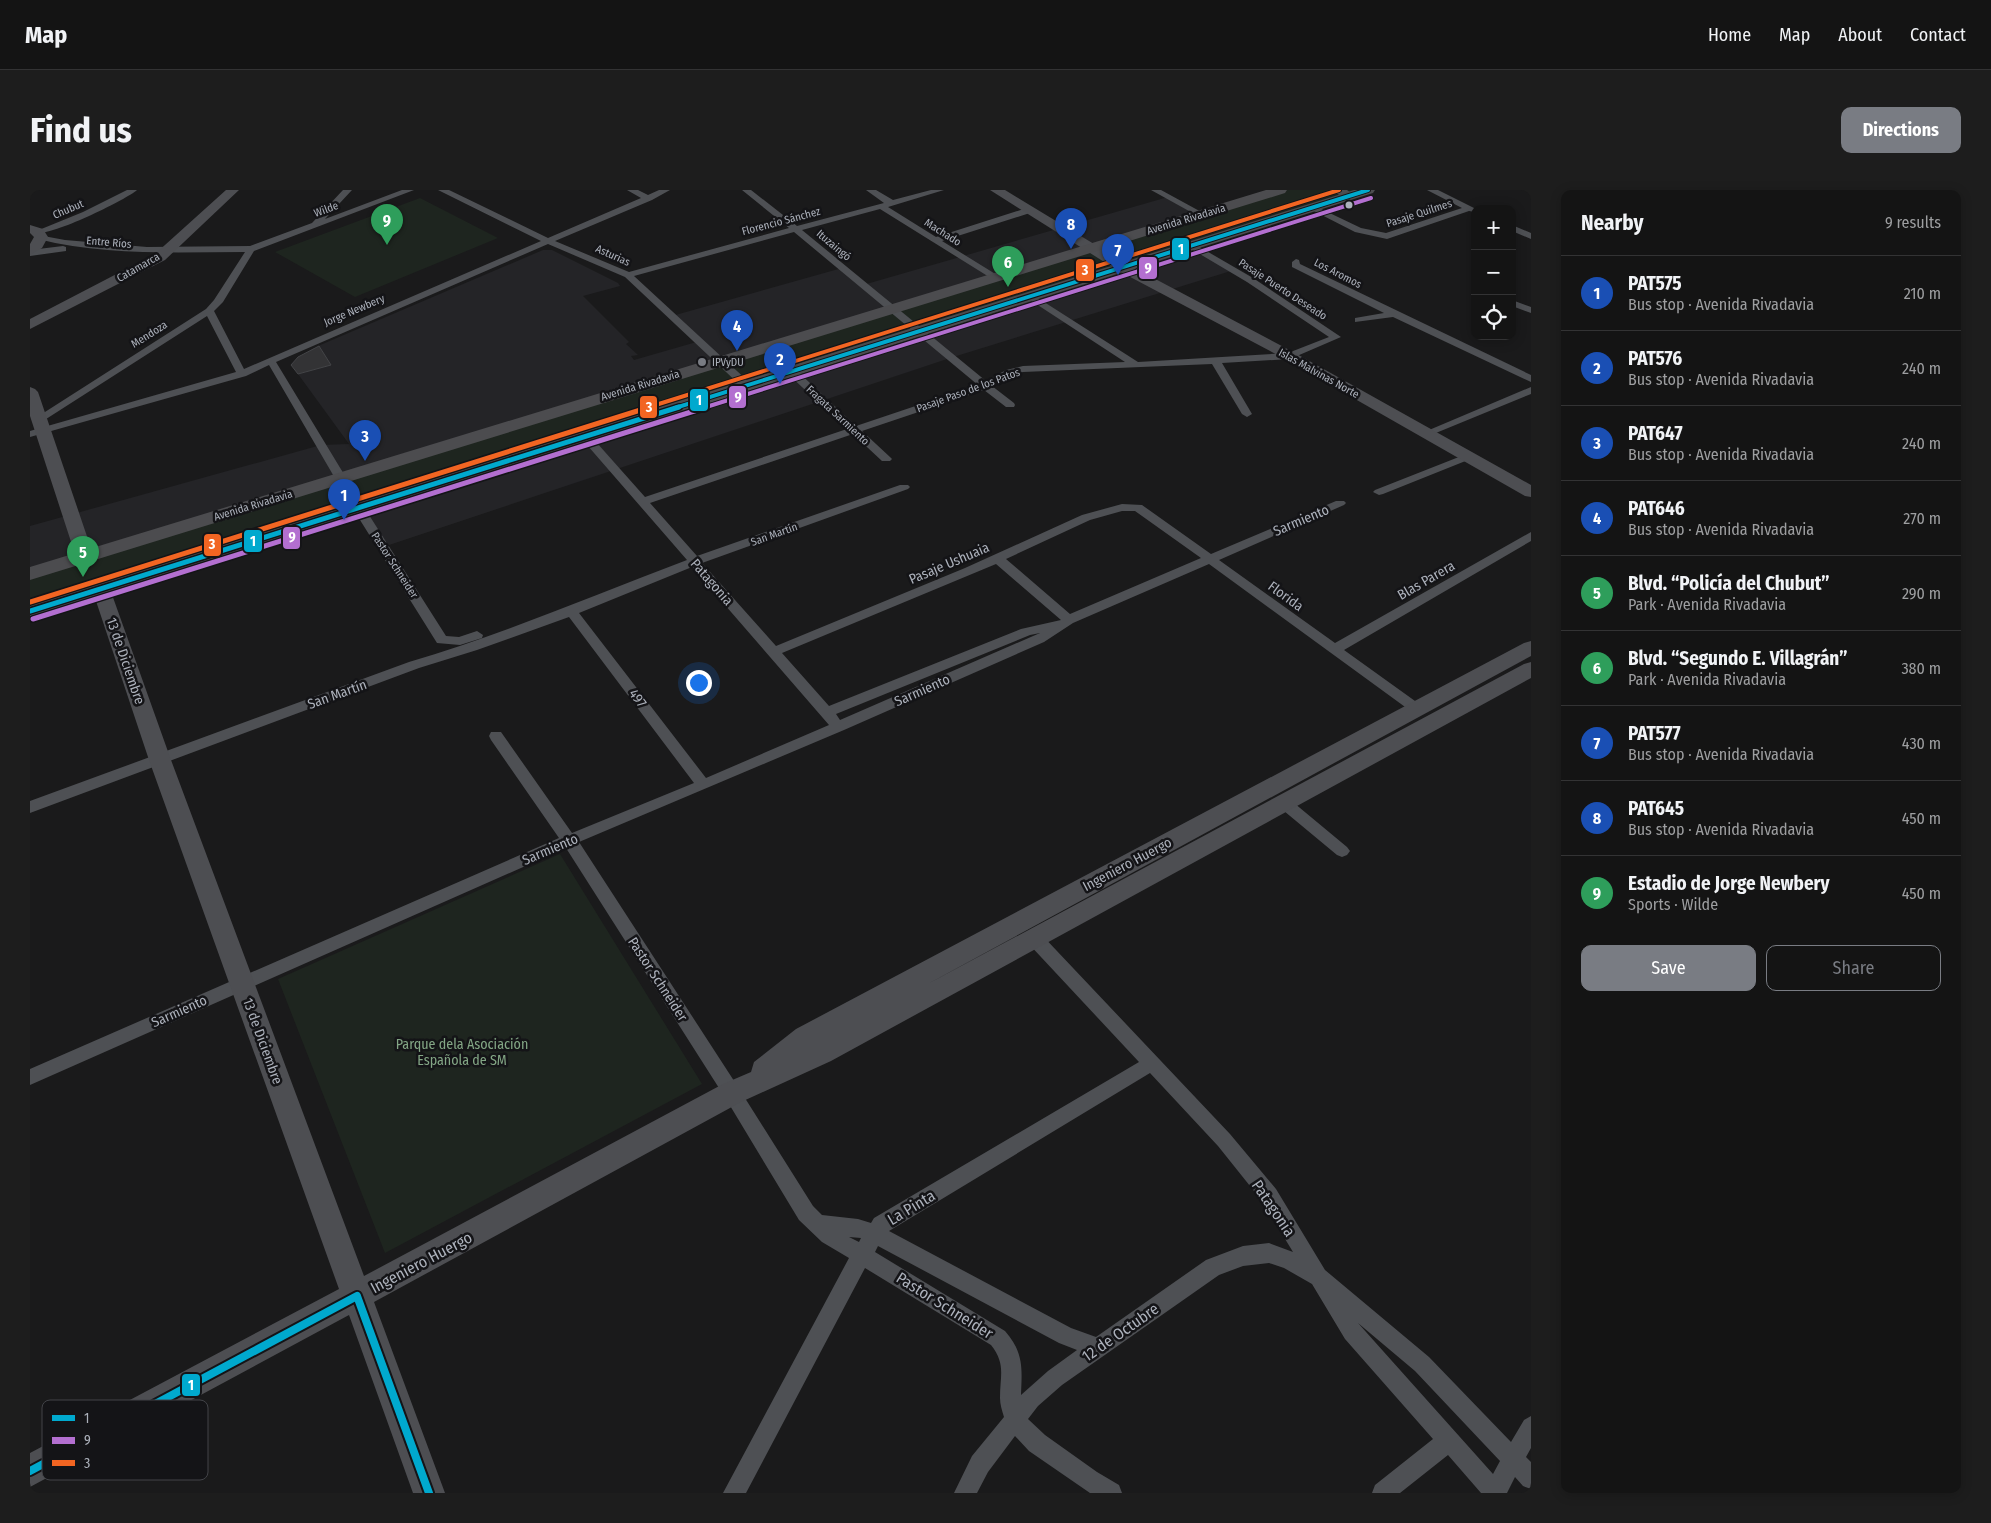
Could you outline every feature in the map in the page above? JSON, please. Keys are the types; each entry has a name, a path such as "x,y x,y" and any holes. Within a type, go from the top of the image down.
{"main road":[{"name":"Catamarca","path":"30,325 162,254 233,190"},
{"name":"Islas Malvinas Norte","path":"996,190 1122,267 1290,356 1531,492"},
{"name":"Avenida Rivadavia","path":"30,611 791,372 911,327 1030,296 1312,208 1344,193 1368,190"},
{"name":"Avenida Rivadavia","path":"30,574 1275,191"},
{"path":"30,252 37,245 36,233"},
{"path":"30,392 38,428 85,557"},
{"name":"13 de Diciembre","path":"101,589 160,760 429,1493"},
{"name":"Ingeniero Huergo","path":"732,1094 805,1037 1531,648"},
{"name":"Ingeniero Huergo","path":"163,1400 732,1094 822,1053 1033,937 1531,669"},
{"name":"Ingeniero Huergo","path":"30,1471 42,1465"}],"street":[{"name":"Chubut","path":"36,233 75,218 133,190"},
{"path":"312,226 348,190"},
{"name":"Wilde","path":"249,253 312,226 410,190"},
{"name":"Asturias","path":"442,190 548,241 628,275 746,385"},
{"path":"631,190 648,198"},
{"name":"Jorge Newbery","path":"38,428 242,374 666,190"},
{"name":"Ituzaingó","path":"746,190 795,228 911,327"},
{"path":"870,190 891,203"},
{"name":"Florencio Sánchez","path":"628,275 940,190"},
{"path":"1155,190 1201,214"},
{"path":"1431,190 1471,210"},
{"name":"Machado","path":"881,206 994,277"},
{"name":"Pasaje Quilmes","path":"1312,208 1365,234 1375,236 1387,236 1471,210"},
{"path":"935,240 1030,210"},
{"path":"1516,230 1531,236"},
{"name":"Entre Ríos","path":"36,233 65,243 162,254"},
{"name":"Pasaje Puerto Deseado","path":"1191,246 1250,280 1336,337"},
{"name":"Entre Ríos","path":"30,252 59,249 162,254 249,253"},
{"name":"Mendoza","path":"38,428 209,312 218,302 249,253"},
{"name":"Los Aromos","path":"1382,312 1375,299 1303,263 1294,264 1382,312 1531,389"},
{"path":"1030,296 1136,365"},
{"path":"1516,305 1531,310"},
{"path":"209,312 242,374"},
{"path":"1358,320 1382,312 1395,314 1531,379"},
{"path":"911,327 1010,405"},
{"name":"Pasaje Paso de los Patos","path":"642,502 985,386 1010,372 1023,369 1136,365 1290,356 1336,337"},
{"path":"1215,360 1246,414"},
{"name":"Pastor Schneider","path":"271,361 357,507 442,640"},
{"name":"Fragata Sarmiento","path":"791,372 886,459"},
{"path":"1427,433 1531,389"},
{"name":"Patagonia","path":"585,436 839,727"},
{"path":"1379,492 1469,456"},
{"name":"San Martín","path":"30,807 414,665 457,653 572,612 695,562 904,487"},
{"name":"Sarmiento","path":"826,713 1026,632 1069,620 1340,504"},
{"name":"Pasaje Ushuaia","path":"773,652 1102,513 1125,506 1138,507"},
{"name":"Florida","path":"1138,507 1416,709"},
{"name":"Blas Parera","path":"1335,649 1531,536"},
{"path":"998,558 1069,620"},
{"name":"San Martín","path":"442,640 460,641 604,590 645,581"},
{"name":"497","path":"572,612 703,785"},
{"name":"Sarmiento","path":"30,1077 569,840 839,727 1039,639 1069,620"},
{"name":"Pastor Schneider","path":"496,736 569,840 806,1213 829,1235 998,1338 1008,1350 1012,1364 1010,1400 1015,1421"},
{"path":"1283,802 1342,851"},
{"name":"Patagonia","path":"1033,937 1224,1140 1269,1195 1352,1332 1496,1492"},
{"name":"La Pinta","path":"734,1493 862,1254 881,1225 1152,1062"},
{"name":"Pastor Schneider","path":"817,1224 858,1228 875,1234 1066,1336 1097,1347"},
{"name":"12 de Octubre","path":"966,1493 980,1464 1031,1399 1054,1378 1213,1267 1243,1256 1269,1253 1288,1260 1319,1277"},
{"path":"1319,1277 1422,1364 1531,1478"},
{"path":"1015,1421 1038,1443 1089,1480 1111,1493"},
{"path":"1496,1492 1531,1427"},
{"path":"1383,1493 1449,1440"}],"shaded area":[{"path":"1168,197 1201,214 1191,245 1234,270 950,358 383,547 338,479 30,574 30,526 321,445 349,444 298,374 330,365 318,346 543,250 552,250 618,283 620,286 583,296 629,342 626,344 638,355 631,356 634,360 700,341 672,316 842,268 863,285"}],"green space":[{"path":"1280,190 1368,190 30,611 30,574"},
{"path":"420,198 498,238 355,297 275,252"},
{"name":"Parque dela Asociación Española de SM","path":"560,854 702,1084 385,1253 278,979"}],"building":[{"path":"319,346 331,365 298,374 291,365 298,357"}],"transit line":[{"name":"3","path":"30,602 1339,190"},
{"name":"1","path":"30,611 1368,190"},
{"name":"9","path":"33,619 1371,198"},
{"name":"1","path":"163,1400 357,1296 429,1493"},
{"name":"1","path":"30,1471 42,1465"}],"place":[{"name":"Estadio de Jorge Newbery","path":"387,245"},
{"name":"PAT645","path":"1071,249"},
{"name":"PAT577","path":"1118,275"},
{"name":"Blvd. “Segundo E. Villagrán”","path":"1008,287"},
{"name":"PAT646","path":"737,351"},
{"name":"IPVyDU","path":"702,362"},
{"name":"PAT576","path":"780,384"},
{"name":"PAT647","path":"365,461"},
{"name":"PAT575","path":"344,520"},
{"name":"Blvd. “Policía del Chubut”","path":"83,577"}]}
